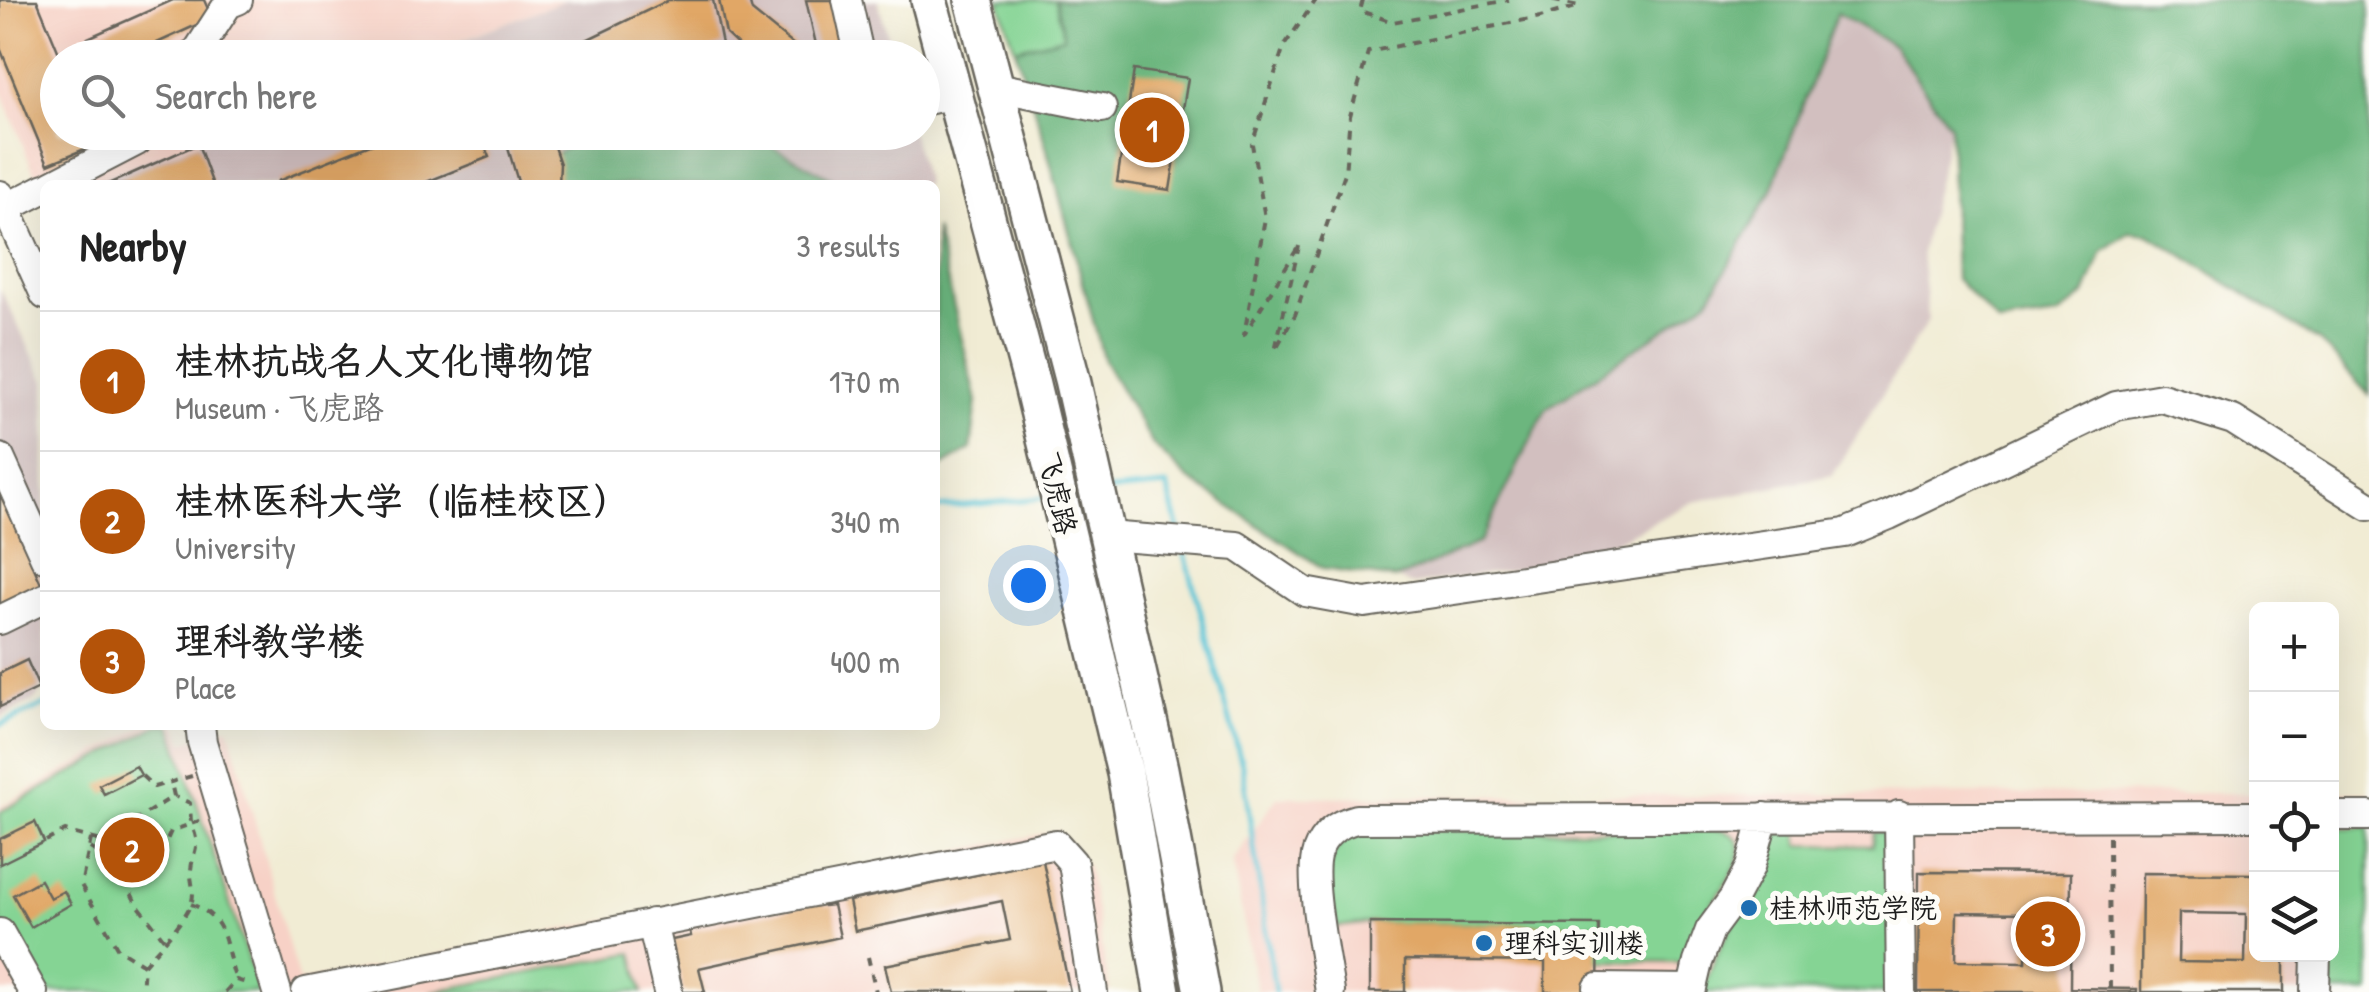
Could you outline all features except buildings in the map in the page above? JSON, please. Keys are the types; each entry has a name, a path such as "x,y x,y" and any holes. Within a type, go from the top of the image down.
{"main road":[{"name":"飞虎路","path":"929,0 933,40"},
{"name":"飞虎路","path":"974,0 1072,379 1160,769 1202,992"},
{"name":"飞虎路","path":"940,104 1058,493 1125,773 1162,992"}],"street":[{"path":"205,40 228,4 238,0"},
{"path":"847,0 856,40"},
{"path":"996,88 1102,108"},
{"path":"62,180 120,150"},
{"path":"40,190 3,202 40,284"},
{"path":"1107,536 1237,546 1305,592 1366,604 1845,533 1889,516 2116,406 2162,398 2233,420 2369,506"},
{"path":"0,458 40,547"},
{"path":"0,620 40,600"},
{"path":"201,730 275,985"},
{"path":"1899,815 1900,992"},
{"path":"1330,992 1314,864 1322,840 1340,823 1368,817 2249,816"},
{"path":"2339,816 2369,816"},
{"path":"1598,988 1692,991 1710,930 1750,867 1764,817"},
{"path":"306,992 1056,844 1073,864 1093,992"},
{"path":"652,923 668,992"},
{"path":"0,933 33,992"},
{"path":"2315,992 2316,962"}],"path":[{"path":"1316,0 1284,46 1252,144 1265,218 1244,336 1299,246 1275,350 1294,314 1345,173 1350,116 1368,52 1540,18 1579,6 1550,0"},
{"path":"1364,0 1360,12 1392,22 1508,0"},
{"path":"142,776 154,787 211,771"},
{"path":"171,782 174,796"},
{"path":"142,992 144,966 191,904 196,835 190,803 174,796"},
{"path":"46,841 64,831 102,840 174,796"},
{"path":"120,870 148,866 160,856 171,830 223,813"},
{"path":"2109,816 2110,992"},
{"path":"112,832 128,866"},
{"path":"91,839 81,886 118,949 144,966"},
{"path":"89,847 117,864 135,900 164,939"},
{"path":"191,904 208,910 220,922 236,980"},
{"path":"868,957 876,992"},
{"path":"236,980 275,985"},
{"path":"225,992 236,980"}],"shaded area":[{"path":"0,0 565,0 460,40 40,40 40,150 175,150 96,180 40,180 40,188 0,88"},
{"path":"565,0 878,0 889,40 462,40"},
{"path":"1837,13 1894,46 1950,126 1921,253 1928,320 1833,475 1693,502 1578,560 1413,585 1396,579 1480,542 1546,409 1709,299"},
{"path":"175,150 563,150 519,180 96,180"},
{"path":"779,150 917,150 925,180 835,180"},
{"path":"0,288 40,371 40,692 36,699 0,718"},
{"path":"137,730 179,730 184,743 230,730 299,982 1058,831 1088,868 1110,992 0,992 0,807"},
{"name":"桂林师范学院","path":"2339,792 2369,792 2369,992 1257,992 1232,861 1277,797 2249,793 2249,962 2339,962"}],"green space":[{"path":"999,0 1055,0 1064,37 1015,49"},
{"path":"1055,0 2369,0 2369,395 2319,341 2149,234 2130,232 2103,251 2085,295 2058,316 1999,324 1955,278 1950,126 1894,46 1837,13 1771,192 1709,299 1546,409 1480,542 1396,579 1324,569 1188,479 1153,445 1104,361 1044,139 1015,49 1064,37"},
{"path":"562,150 779,150 835,180 519,180"},
{"path":"940,249 977,401 971,449 940,468"},
{"path":"150,730 173,730 259,992 40,992 0,921 0,812"},
{"path":"2369,827 2369,992 2325,992 2326,962 2339,962 2339,828"},
{"path":"1798,829 1799,845 1872,846 1874,832 1892,832 1894,992 1703,992 1777,834"},
{"path":"1360,830 1720,830 1734,836 1740,845 1734,870 1695,929 1681,962 1598,961 1598,925 1370,923 1336,927 1330,884 1332,859 1346,838"},
{"path":"633,953 643,992 430,992"}],"waterway":[{"path":"1109,491 1167,486 1179,530"},
{"path":"940,508 1043,498"},
{"path":"1184,550 1242,765 1275,992"},
{"path":"0,725 40,707"}],"place":[{"name":"桂林抗战名人文化博物馆","path":"1152,130"},
{"name":"桂林医科大学（临桂校区）","path":"132,850"},
{"name":"桂林师范学院","path":"1749,908"},
{"name":"理科教学楼","path":"2048,934"},
{"name":"理科实训楼","path":"1484,943"}]}
